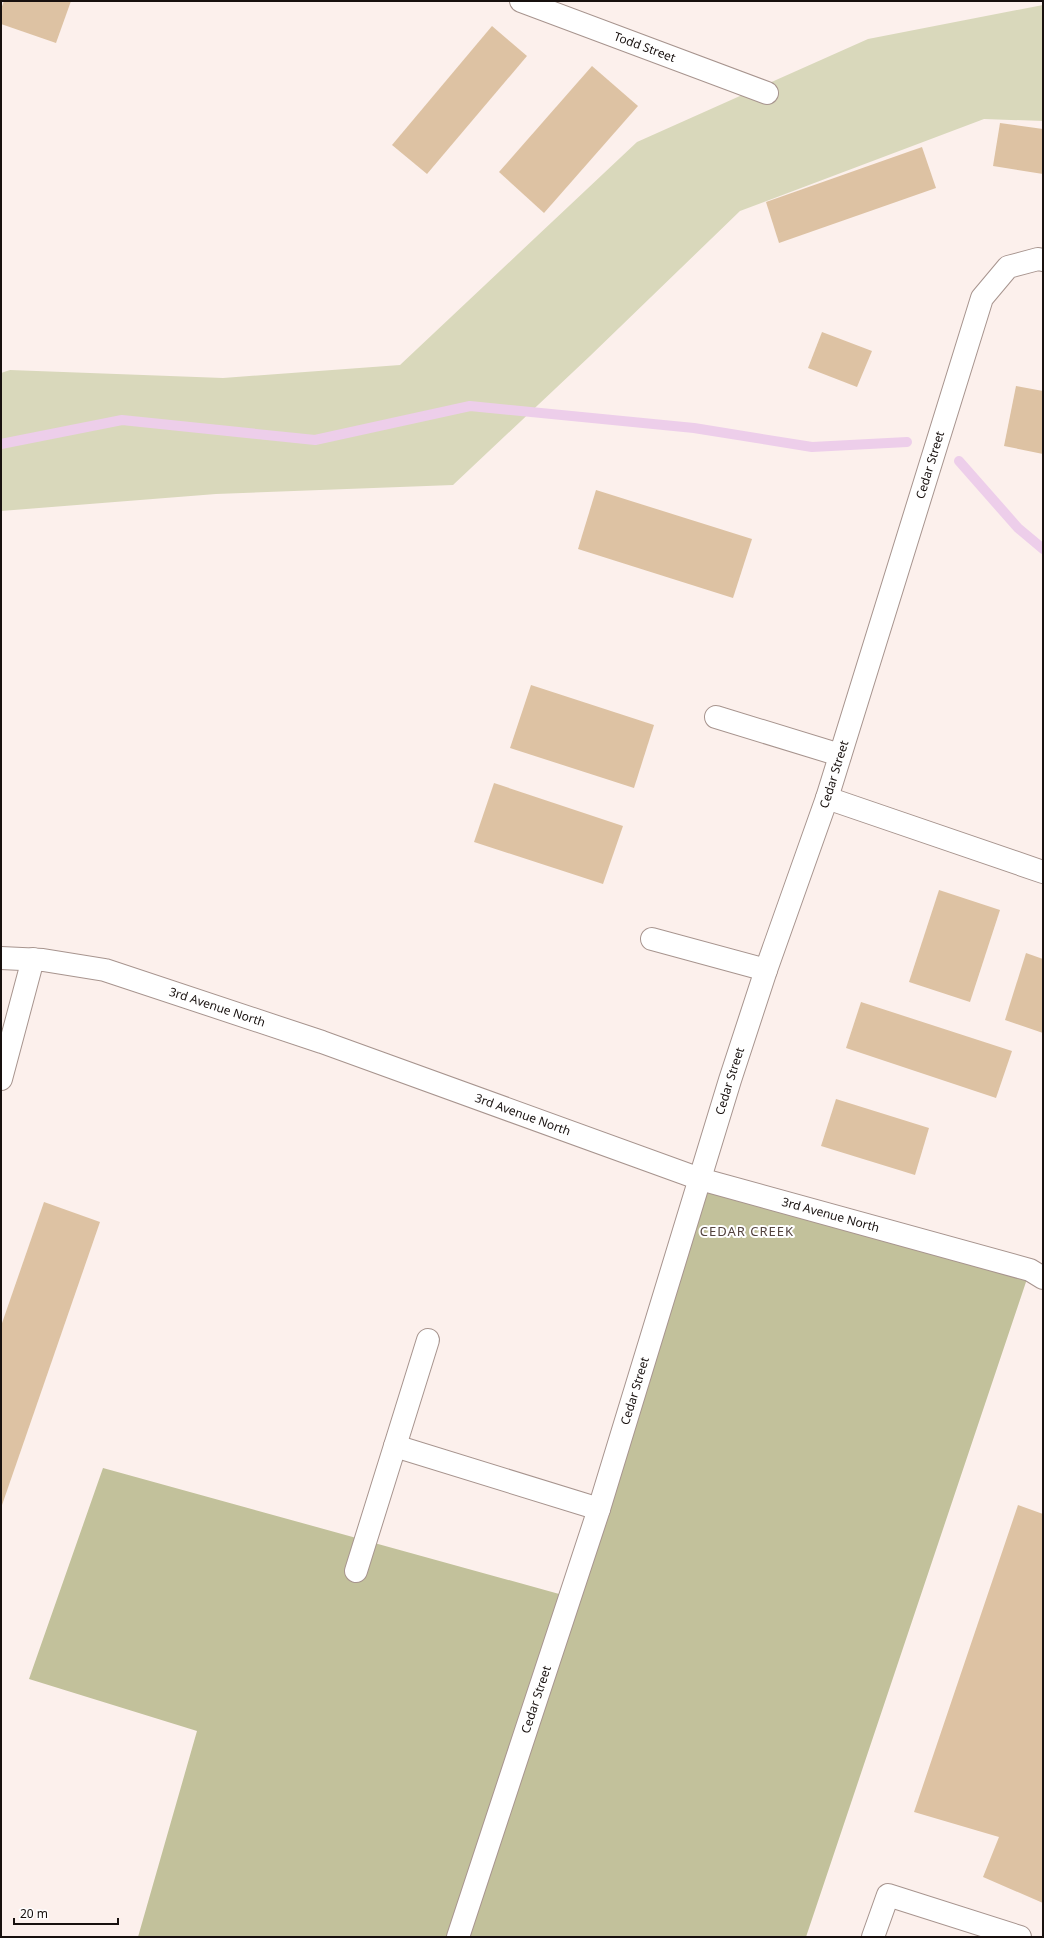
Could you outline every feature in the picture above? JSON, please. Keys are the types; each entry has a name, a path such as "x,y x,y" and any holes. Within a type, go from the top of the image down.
{"street":[{"name":"Todd Street","path":"521,1 767,93"},
{"name":"Cedar Street","path":"458,1937 599,1509 766,970 827,798 982,298 1008,267 1038,259 1043,260"},
{"path":"716,717 840,755"},
{"path":"827,798 1043,872"},
{"path":"652,939 766,970"},
{"name":"3rd Avenue North","path":"1,958 33,959 105,970 322,1042 700,1179 1030,1270 1043,1278"},
{"path":"1,1079 33,959"},
{"path":"356,1571 428,1340"},
{"path":"395,1446 599,1509"},
{"path":"873,1937 888,1895 1020,1937"}],"green space":[{"path":"1043,5 1043,121 984,119 740,211 590,356 453,485 216,494 1,511 1,373 10,370 223,378 400,365 637,142 868,39"},
{"path":"700,1179 1030,1270 806,1937 138,1937 197,1731 29,1679 103,1468 570,1597"}],"building":[{"path":"4,1 71,1 56,43 1,24 1,9"},
{"path":"492,26 527,56 427,174 392,145"},
{"path":"592,66 638,106 544,213 499,172"},
{"path":"1000,123 1043,129 1043,174 993,166"},
{"path":"922,147 936,188 779,243 766,202"},
{"path":"822,332 872,351 857,387 808,368"},
{"path":"1016,386 1043,391 1043,454 1004,446"},
{"path":"596,490 752,539 733,598 578,549"},
{"path":"531,685 654,725 634,788 510,748"},
{"path":"494,783 623,826 603,884 474,842"},
{"path":"939,890 1000,910 970,1002 909,982"},
{"path":"1026,953 1043,959 1043,1033 1005,1020"},
{"path":"861,1002 1012,1051 996,1098 846,1048"},
{"path":"836,1099 929,1128 915,1175 821,1146"},
{"path":"44,1202 100,1222 1,1508 1,1326"},
{"path":"1018,1505 1043,1514 1043,1903 983,1877 999,1837 914,1812"}],"waterway":[{"path":"1,444 122,420 315,440 470,406 694,428 812,447 907,442"},
{"path":"959,461 1018,528 1043,549"}],"district":[{"name":"CEDAR CREEK","path":"747,1231"}]}
